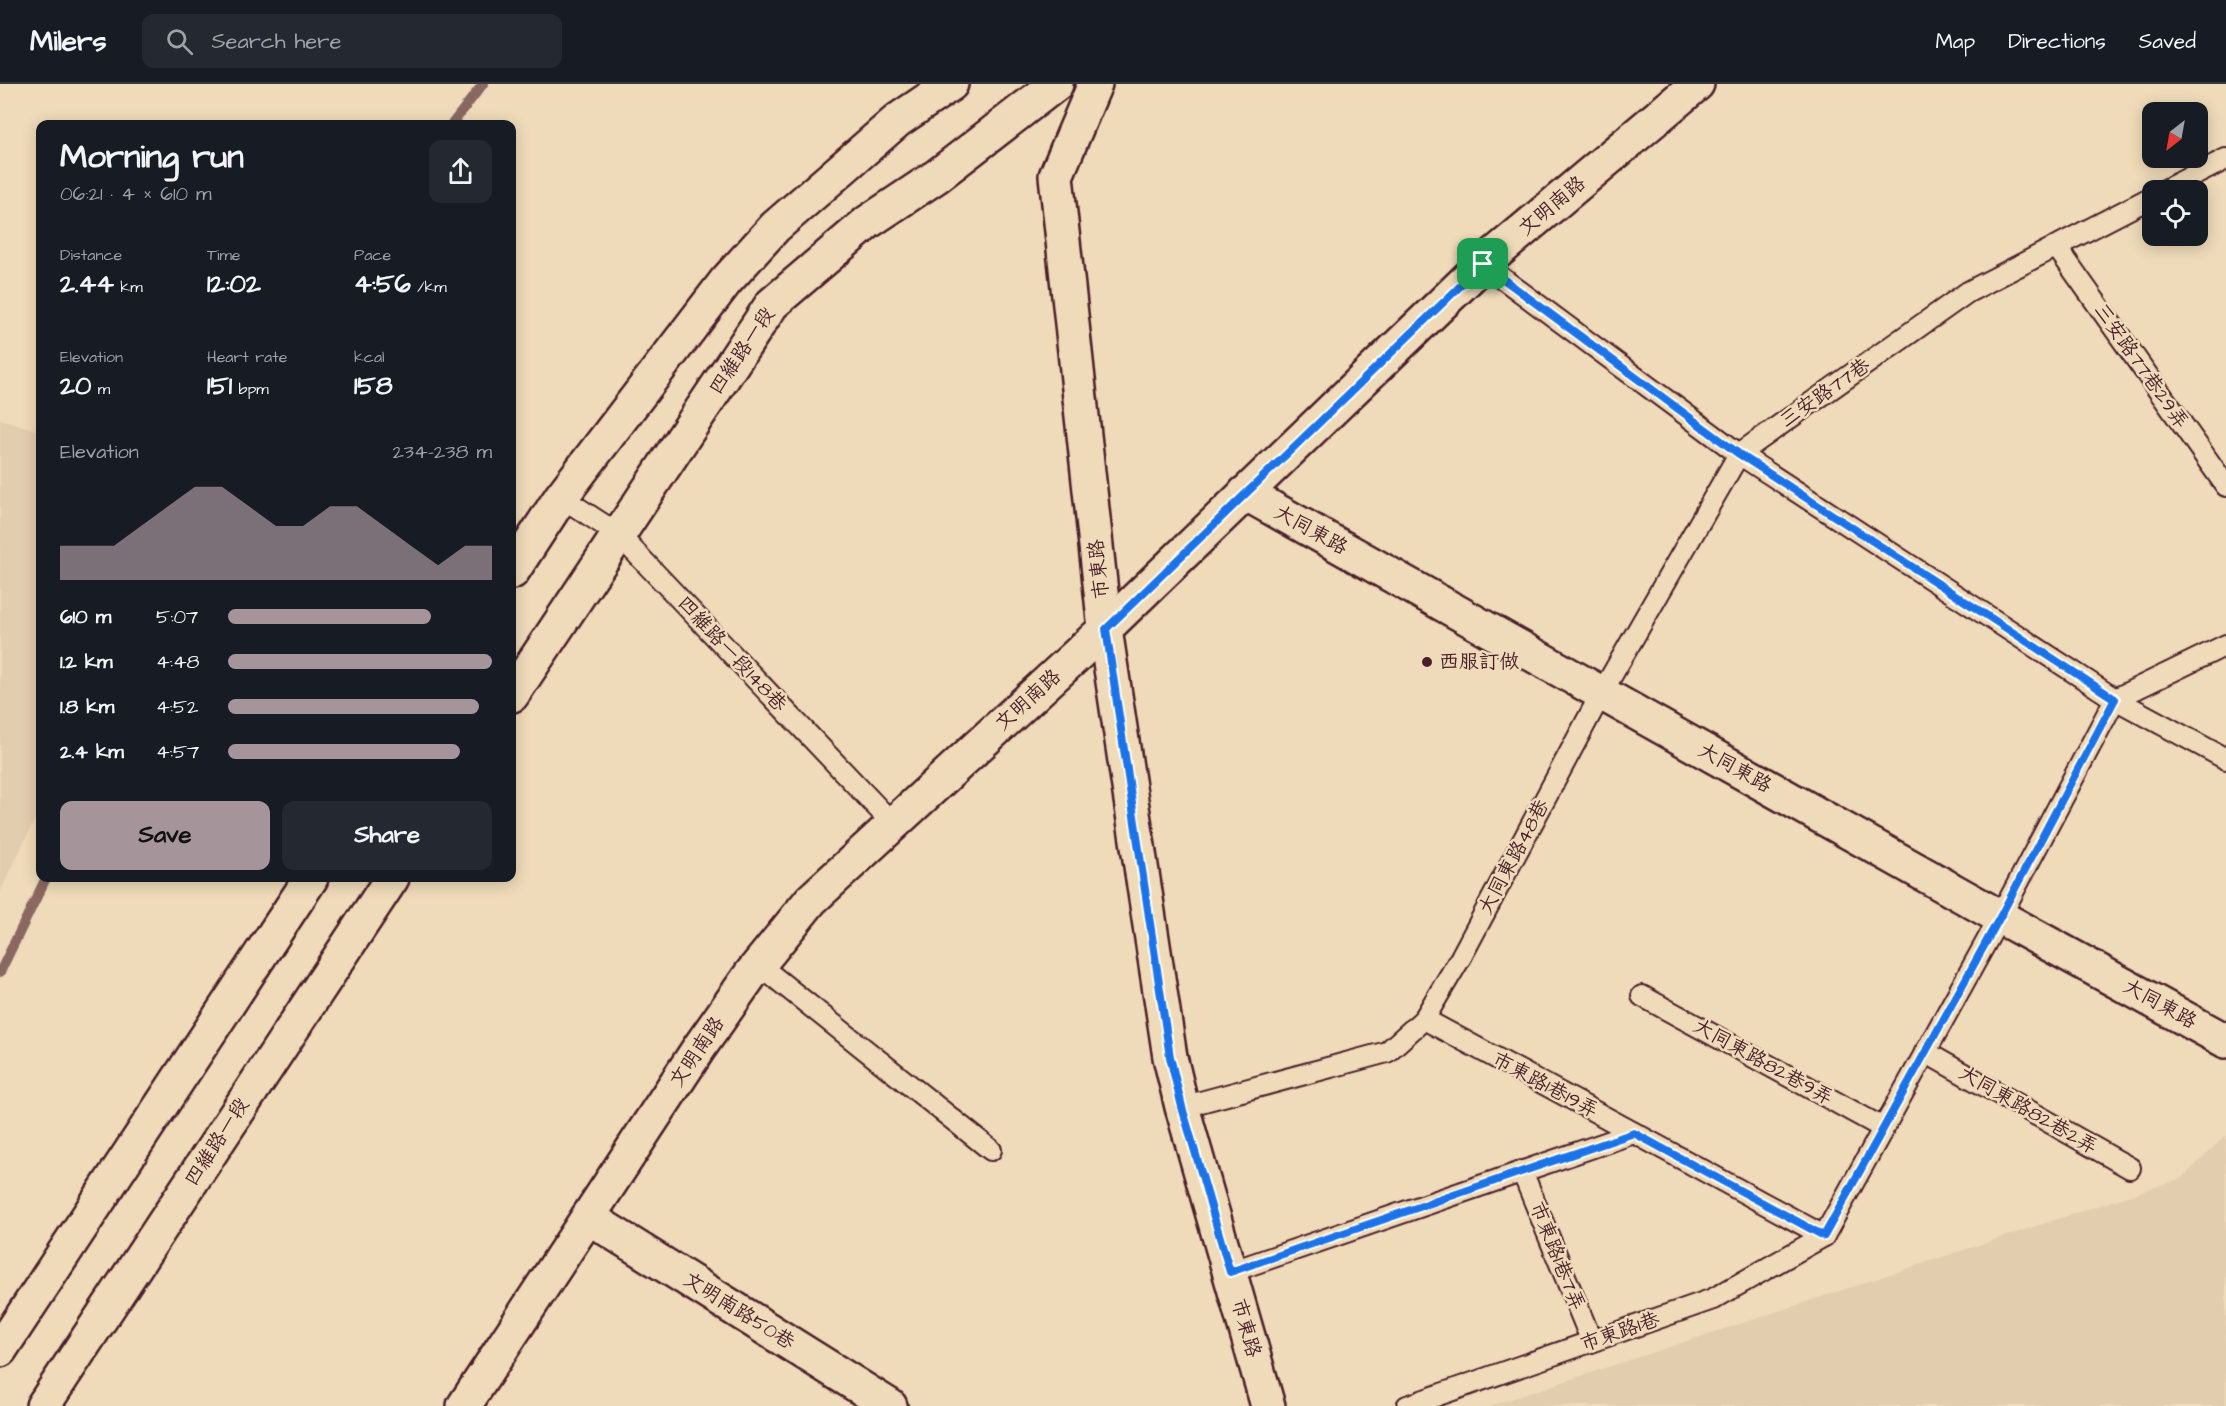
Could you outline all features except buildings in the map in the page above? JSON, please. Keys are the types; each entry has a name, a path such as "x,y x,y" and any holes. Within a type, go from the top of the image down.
{"street":[{"path":"516,566 561,497 726,281 775,227 898,120 951,84"},
{"name":"四維路一段","path":"516,689 772,304 868,222 937,176 1056,84"},
{"name":"市東路","path":"1095,84 1056,176 1106,629 1170,1057 1182,1107 1268,1406"},
{"name":"文明南路","path":"464,1406 699,1048 751,974 811,900 1106,629 1483,264 1697,84"},
{"name":"大同東路","path":"1245,493 2000,917 2226,1041"},
{"path":"0,1350 308,882"},
{"name":"四維路一段","path":"43,1406 389,882"},
{"name":"文明南路50巷","path":"588,1217 890,1406"}],"lane":[{"path":"2185,180 2226,159"},
{"name":"三安路77巷","path":"1601,694 1739,454 1968,291 2142,202"},
{"name":"三安路77巷29弄","path":"2056,246 2226,486"},
{"path":"1483,264 1739,454 2115,699 2226,759"},
{"name":"四維路一段148巷","path":"561,497 618,534 893,824"},
{"path":"1824,1236 2000,917 2115,699 2226,645"},
{"name":"大同東路48巷","path":"1182,1107 1387,1052 1424,1019 1461,957 1601,694"},
{"path":"759,965 991,1150"},
{"name":"大同東路82巷9弄","path":"1642,996 1883,1128"},
{"name":"市東路1巷19弄","path":"1424,1019 1824,1236"},
{"name":"大同東路82巷2弄","path":"1925,1052 2130,1168"},
{"path":"1230,1272 1634,1133"},
{"name":"市東路1巷7弄","path":"1522,1171 1592,1342"},
{"name":"市東路1巷","path":"1407,1406 1713,1299 1824,1236"}],"shaded area":[{"path":"0,419 36,430 36,816 0,893"},
{"path":"2226,1135 2226,1406 1490,1406 2182,1178"}],"waterway":[{"path":"455,120 483,84"},
{"path":"0,972 44,882"}],"place":[{"name":"西服訂做","path":"1427,662"}],"route":[{"path":"1483,264 1739,454 2115,699 2000,917 1824,1236 1634,1133 1230,1272 1182,1107 1170,1057 1106,629 1483,264"}]}
